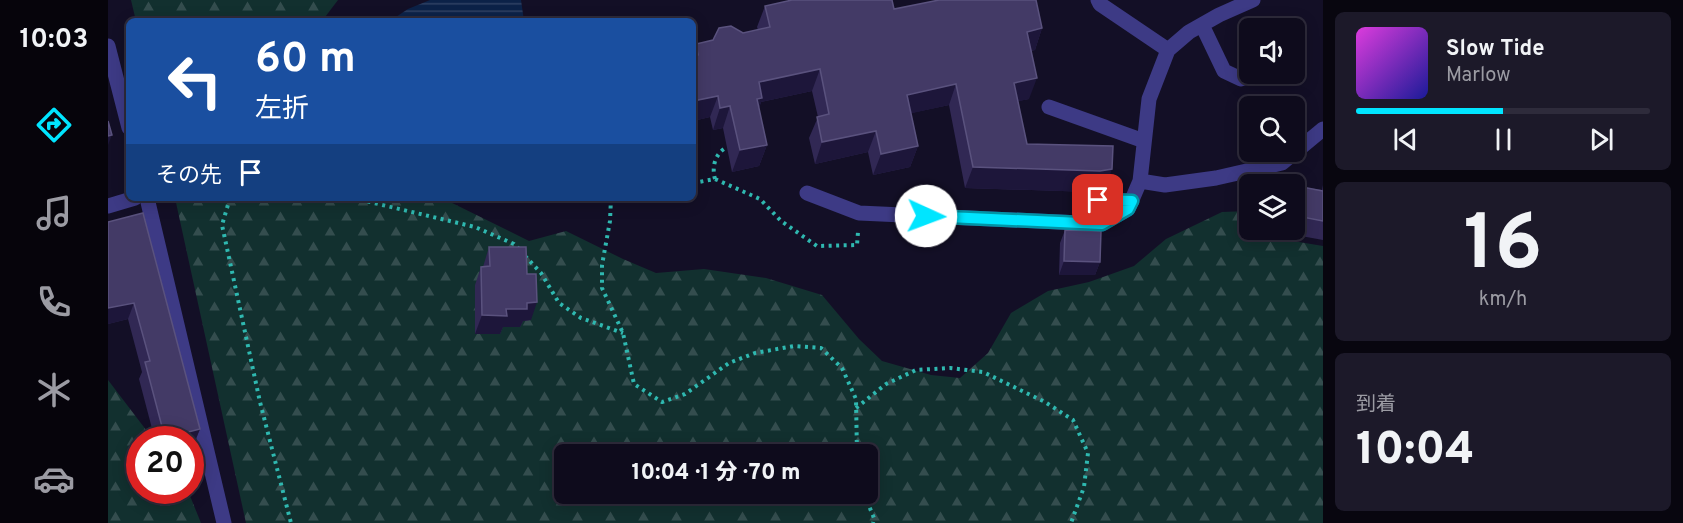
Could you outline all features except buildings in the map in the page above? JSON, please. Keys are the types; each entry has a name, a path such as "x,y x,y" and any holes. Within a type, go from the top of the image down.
{"lane":[{"path":"1098,0 1100,4 1168,50"},
{"path":"807,193 860,213 1102,224 1128,209 1140,181 1149,99 1168,50 1202,24 1253,0"},
{"path":"1202,24 1224,71 1239,78"},
{"path":"108,46 126,116"},
{"path":"1049,107 1144,141"},
{"path":"1140,181 1165,185 1216,178 1282,163 1323,129"},
{"path":"1098,200 1132,201"},
{"path":"108,206 126,201"},
{"path":"148,201 224,523"}],"path":[{"path":"715,179 713,172 715,162 724,149"},
{"path":"696,182 715,179 760,199 781,221 817,246 857,245 860,213"},
{"path":"229,201 222,225 260,402 291,523"},
{"path":"366,201 475,227 514,244 541,273 559,303 581,318 623,333"},
{"path":"611,201 610,221 602,265 602,288 623,333 634,384 662,402 686,394 729,363 755,353 794,346 821,348 842,368 856,399 857,444"},
{"path":"856,408 886,384 916,370 950,368 982,372 1045,402 1073,420 1088,453 1084,487 1071,523"},
{"path":"868,504 874,518 873,523"}],"green space":[{"path":"131,0 338,0 324,18 135,18"},
{"path":"176,201 448,201 529,241 566,231 656,273 704,269 766,278 822,295 859,339 882,361 931,375 960,378 988,353 1011,313 1048,291 1089,282 1134,266 1166,239 1222,212 1239,211 1239,240 1287,240 1323,246 1323,523 246,523"},
{"path":"108,380 143,426 126,426 126,504 193,504 201,523 108,523"}],"water":[{"path":"430,0 521,0 524,18 394,18 408,9"}],"route":[{"path":"926,216 1102,224 1128,209 1132,201 1098,200"}]}
